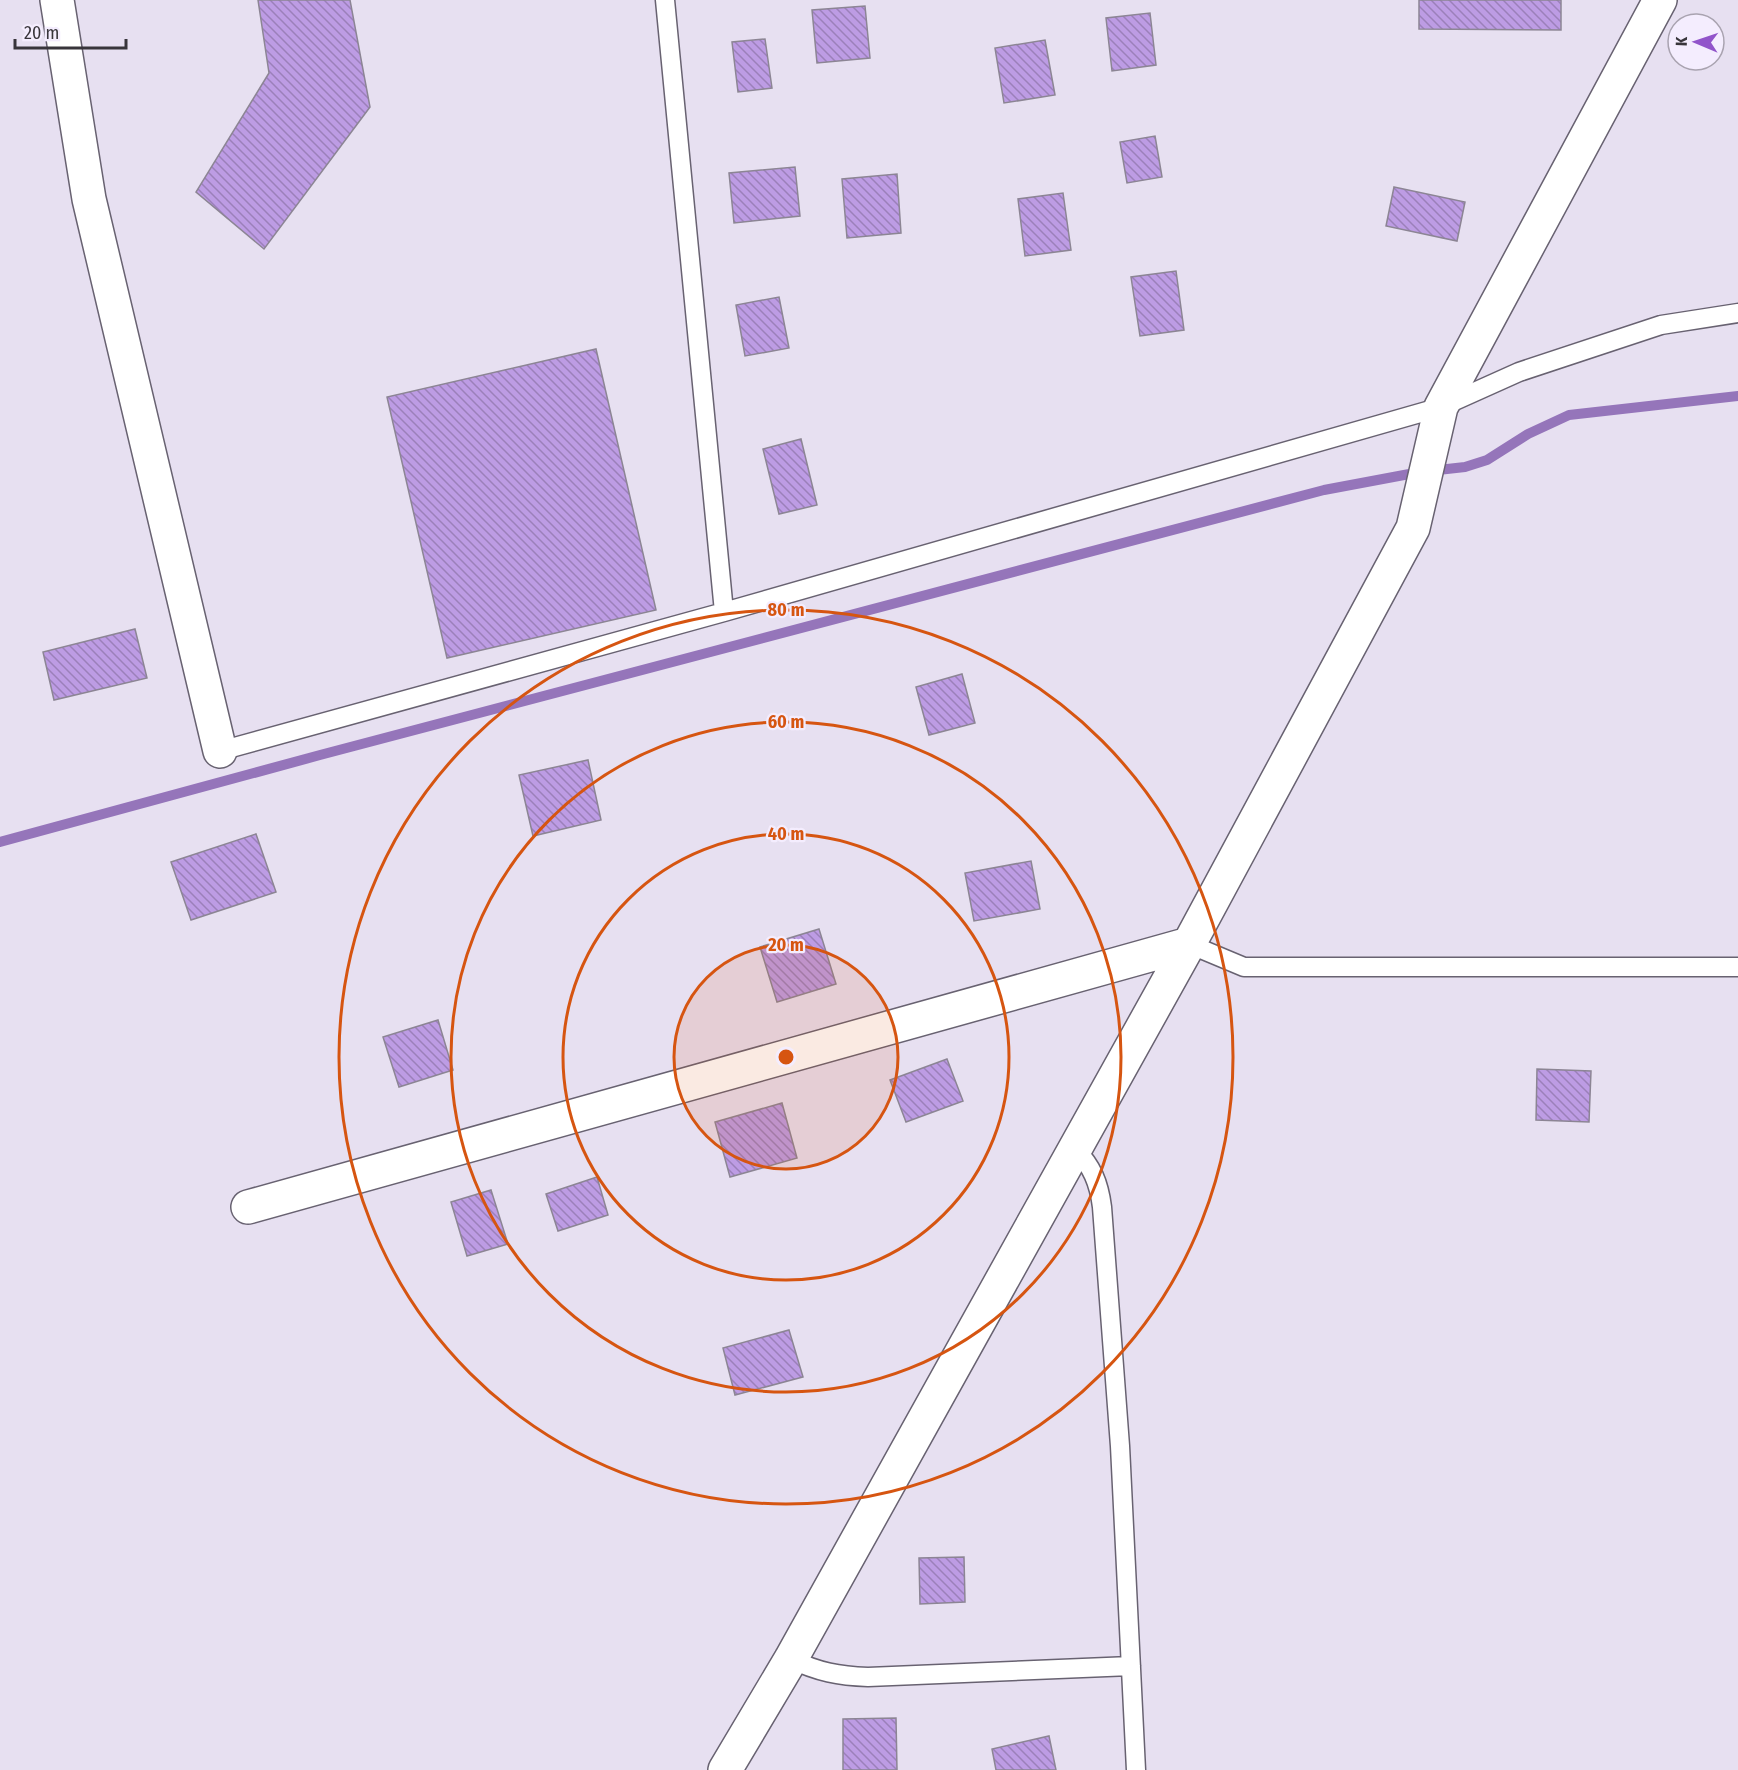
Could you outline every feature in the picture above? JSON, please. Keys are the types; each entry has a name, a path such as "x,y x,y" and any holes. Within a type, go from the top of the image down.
{"street":[{"path":"57,0 88,199 220,751"},
{"path":"725,1770 791,1659 1189,944 1413,528 1441,407 1660,0"},
{"path":"248,1207 1189,944"}],"lane":[{"path":"665,0 724,612"},
{"path":"220,751 724,612 1441,407 1519,372 1661,325 1738,314"},
{"path":"1189,944 1244,967 1738,967"},
{"path":"1075,1149 1086,1160 1094,1174 1101,1199 1120,1446 1136,1770"},
{"path":"791,1659 823,1672 868,1677 1131,1666"}],"building":[{"path":"258,0 350,0 370,107 264,249 196,192 269,73"},
{"path":"1419,0 1561,0 1561,30 1419,29"},
{"path":"865,6 870,58 817,63 812,10"},
{"path":"1150,13 1156,65 1112,71 1106,18"},
{"path":"765,39 772,88 738,92 732,42"},
{"path":"1045,40 1055,95 1004,103 995,48"},
{"path":"1155,136 1162,177 1127,183 1120,142"},
{"path":"795,167 800,216 734,223 729,173"},
{"path":"897,174 901,233 847,238 842,179"},
{"path":"1394,187 1465,202 1457,241 1386,226"},
{"path":"1063,193 1071,250 1025,256 1018,199"},
{"path":"1176,271 1184,330 1140,336 1131,277"},
{"path":"779,297 789,348 745,356 736,305"},
{"path":"596,349 656,610 447,658 387,397"},
{"path":"801,439 817,505 779,514 763,449"},
{"path":"135,629 147,678 54,700 43,652"},
{"path":"962,674 975,723 929,735 916,687"},
{"path":"588,760 601,820 533,836 519,775"},
{"path":"256,834 276,892 191,920 171,862"},
{"path":"1031,861 1040,909 974,921 965,873"},
{"path":"819,929 836,984 777,1002 760,947"},
{"path":"438,1020 453,1070 399,1087 383,1037"},
{"path":"947,1059 963,1101 906,1122 890,1080"},
{"path":"1537,1069 1591,1071 1589,1122 1536,1120"},
{"path":"782,1103 797,1158 730,1177 715,1122"},
{"path":"597,1177 608,1215 558,1231 546,1194"},
{"path":"491,1190 508,1244 467,1256 451,1202"},
{"path":"789,1330 803,1377 735,1395 723,1348"},
{"path":"964,1557 965,1602 920,1604 919,1558"},
{"path":"896,1718 897,1770 843,1770 843,1719"},
{"path":"1049,1736 1056,1770 996,1770 992,1749"}],"waterway":[{"path":"0,842 320,755 1324,490 1420,472 1465,467 1487,460 1528,434 1569,415 1738,396"}]}
